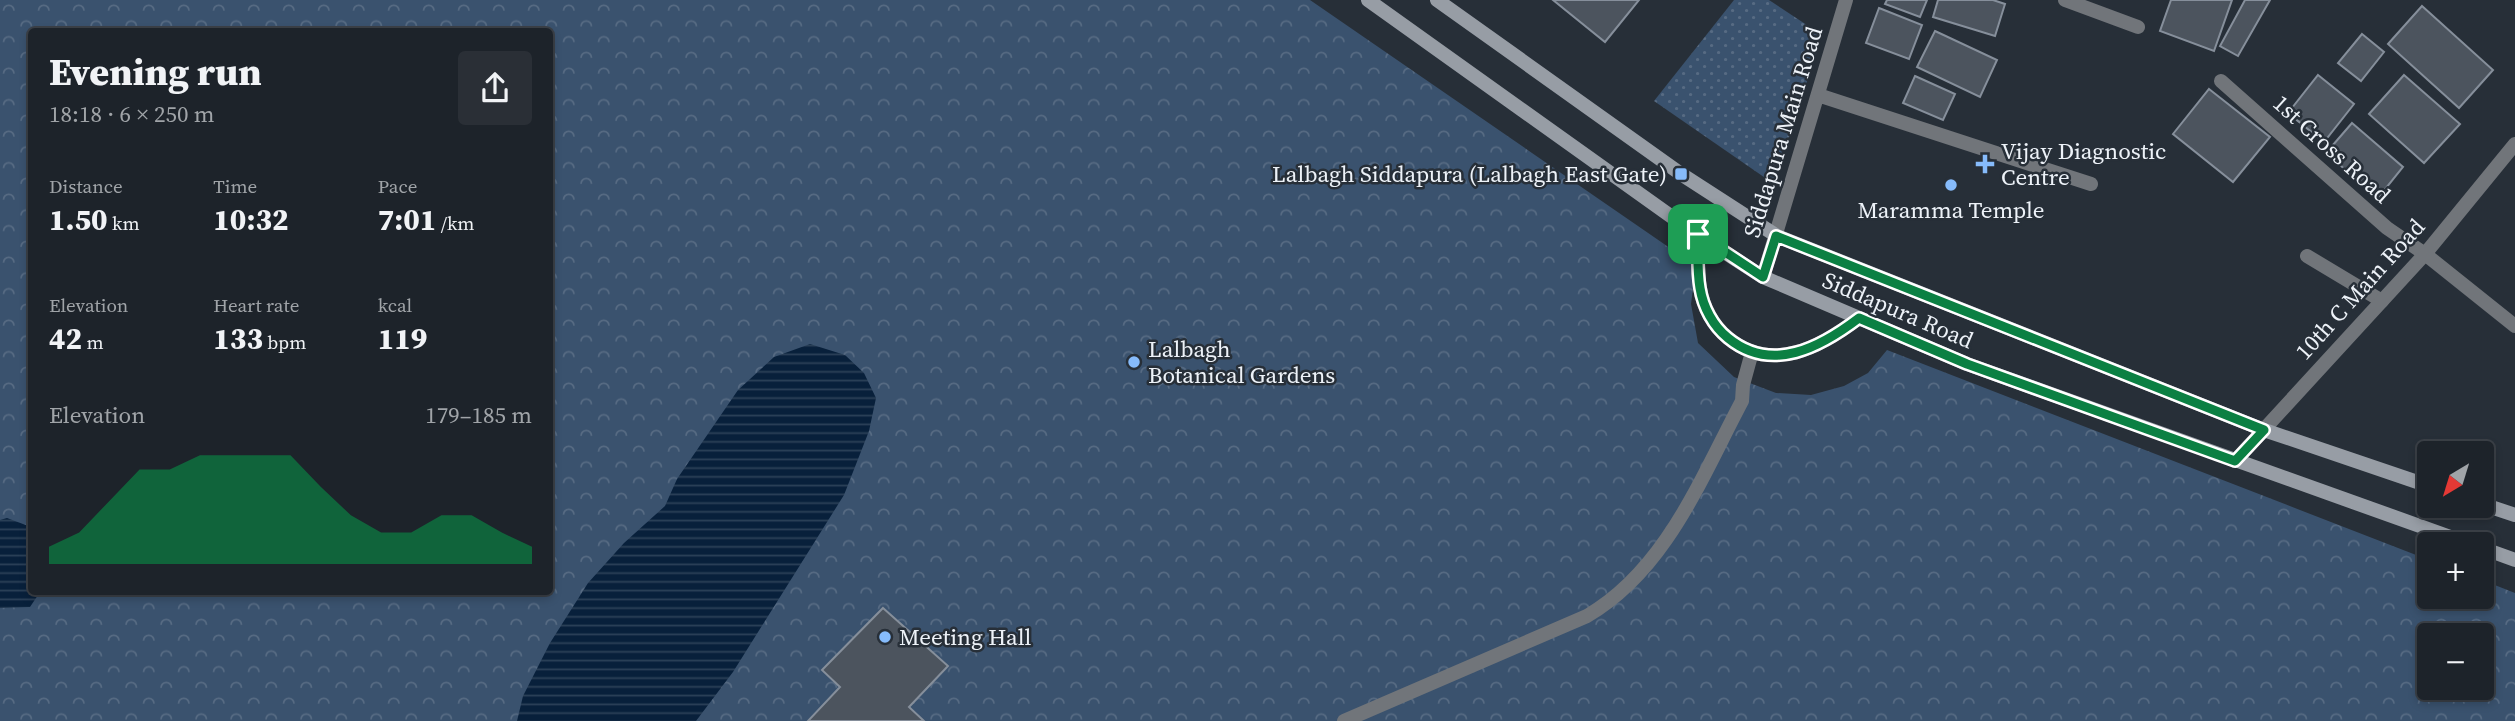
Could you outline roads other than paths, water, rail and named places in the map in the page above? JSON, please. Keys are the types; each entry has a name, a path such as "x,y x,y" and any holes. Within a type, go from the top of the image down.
{"main road":[{"name":"Siddapura Road","path":"1368,0 1698,234 1763,277 1967,364 2436,532"},
{"name":"Siddapura Road","path":"1437,0 1681,174 1776,236 2264,430 2417,482"},
{"path":"2494,508 2515,515"},
{"path":"2494,552 2515,560"}],"street":[{"name":"Siddapura Main Road","path":"1763,277 1846,0"},
{"path":"2065,0 2138,27"},
{"name":"1st Cross Road","path":"2221,81 2387,228 2425,254 2515,326"},
{"path":"1818,95 2091,184"},
{"name":"10th C Main Road","path":"2235,461 2425,254 2515,144"},
{"path":"1698,234 1698,275 1704,304 1720,332 1737,346 1752,352 1780,356 1793,354 1816,346 1859,318"},
{"path":"2307,256 2382,301"},
{"path":"1344,721 1587,616 1614,598 1638,576 1673,531 1742,401 1743,385 1752,352"}],"place":[{"name":"Vijay Diagnostic Centre","path":"1985,164"},
{"name":"Lalbagh Siddapura (Lalbagh East Gate)","path":"1681,174"},
{"name":"Maramma Temple","path":"1951,185"},
{"name":"Lalbagh Botanical Gardens","path":"1134,362"},
{"name":"Meeting Hall","path":"885,637"}]}
